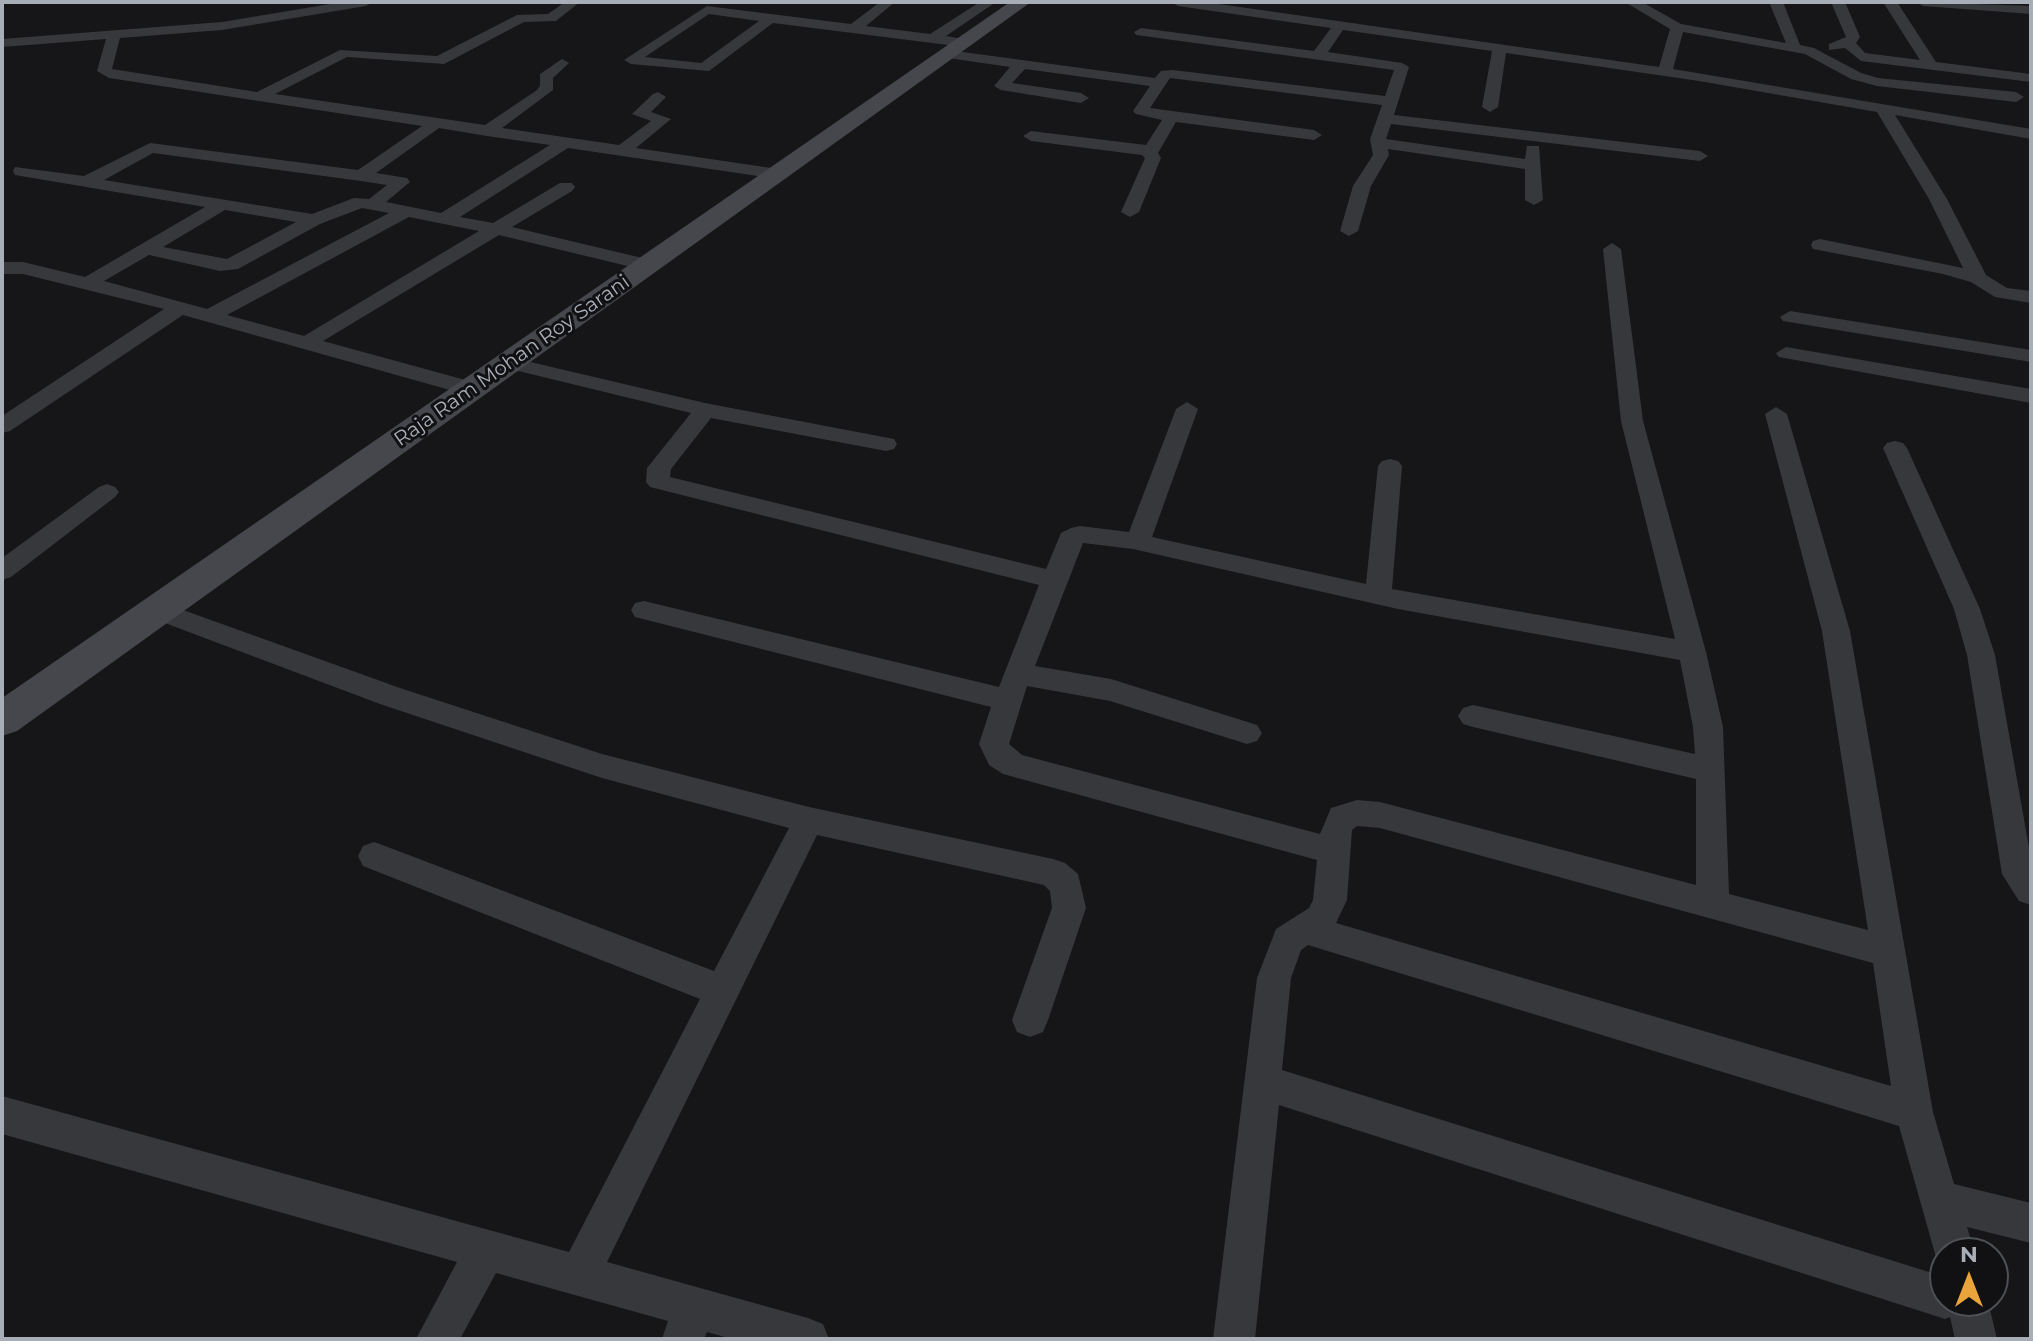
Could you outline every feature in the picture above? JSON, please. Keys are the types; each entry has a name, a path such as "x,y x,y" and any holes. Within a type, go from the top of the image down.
{"street":[{"path":"2,43 114,36 251,22 366,2"},
{"path":"256,98 345,53 439,61 522,18 551,18 573,2"},
{"path":"855,28 888,2"},
{"path":"949,45 989,2"},
{"name":"Raja Ram Mohan Roy Sarani","path":"6,713 158,610 778,174 949,45 1022,2"},
{"path":"1178,2 1665,72 2031,134"},
{"path":"1632,2 1677,27 1809,51 1856,76 1877,82 2016,97"},
{"path":"1776,2 1793,39 1793,47"},
{"path":"1809,51 1848,43 1853,37 1838,2"},
{"path":"1890,2 1931,66"},
{"path":"1923,2 2031,10"},
{"path":"771,18 704,68 631,60 708,6 949,45 1021,64 1159,83"},
{"path":"1329,57 1320,53 1340,25"},
{"path":"1665,72 1677,27"},
{"path":"1141,32 1402,67 1384,119 1379,143 1381,155 1362,186 1349,231"},
{"path":"114,36 104,71 107,73 256,98 778,174"},
{"path":"1848,43 1861,57 2031,78"},
{"path":"1490,107 1500,48"},
{"path":"487,131 542,93 548,87 545,77 562,63"},
{"path":"1021,64 1001,86 1081,98"},
{"path":"1314,135 1141,111 1166,74 1390,101"},
{"path":"1877,82 1914,114"},
{"path":"622,151 663,119 640,114 658,97"},
{"path":"1883,109 1944,208 1978,278 1992,289 2031,297"},
{"path":"1148,152 1170,116"},
{"path":"1384,119 1700,156"},
{"path":"361,176 435,124"},
{"path":"1031,136 1148,152 1153,158 1130,212"},
{"path":"1532,136 1534,200"},
{"path":"445,218 566,142"},
{"path":"1379,143 1533,165"},
{"path":"87,182 150,148 401,182 373,204"},
{"path":"21,171 314,220 352,203 373,204 497,229 648,265"},
{"path":"306,343 566,187"},
{"path":"88,283 221,205"},
{"path":"211,315 407,211"},
{"path":"146,249 231,265 314,220"},
{"path":"1820,245 1978,278"},
{"path":"1612,249 1632,421 1692,652 1708,727 1713,904"},
{"path":"2,268 23,268 88,283 472,389"},
{"path":"2,426 181,307"},
{"path":"1790,317 2031,356"},
{"path":"1786,353 2031,396"},
{"path":"509,363 705,410 886,444"},
{"path":"1133,541 1140,536 1187,409"},
{"path":"705,410 659,468 658,482 1054,580"},
{"path":"1776,414 1836,631 1914,1112 1949,1237"},
{"path":"1895,448 1959,585 1971,620 1981,655 2018,874 2031,891"},
{"path":"1378,596 1390,466"},
{"path":"2,571 107,492"},
{"path":"1334,851 1014,765 1000,757 994,744 1070,539 1080,534 1133,541 1378,596 1692,652"},
{"path":"2,548 29,551"},
{"path":"158,610 510,737 602,766 809,820 1053,873 1066,884 1069,908 1030,1020"},
{"path":"644,610 1013,687 1111,690 1247,733"},
{"path":"1473,716 1711,770"},
{"path":"1234,1339 1274,978 1288,940 1321,919 1330,900 1336,830 1342,817 1357,813 1380,815 1887,951"},
{"path":"579,1275 809,820"},
{"path":"374,856 723,991"},
{"path":"1304,929 1914,1112"},
{"path":"1263,1082 1929,1298"},
{"path":"2,1115 579,1275 689,1323 808,1339"},
{"path":"1939,1200 2031,1223"},
{"path":"437,1339 486,1250"}]}
